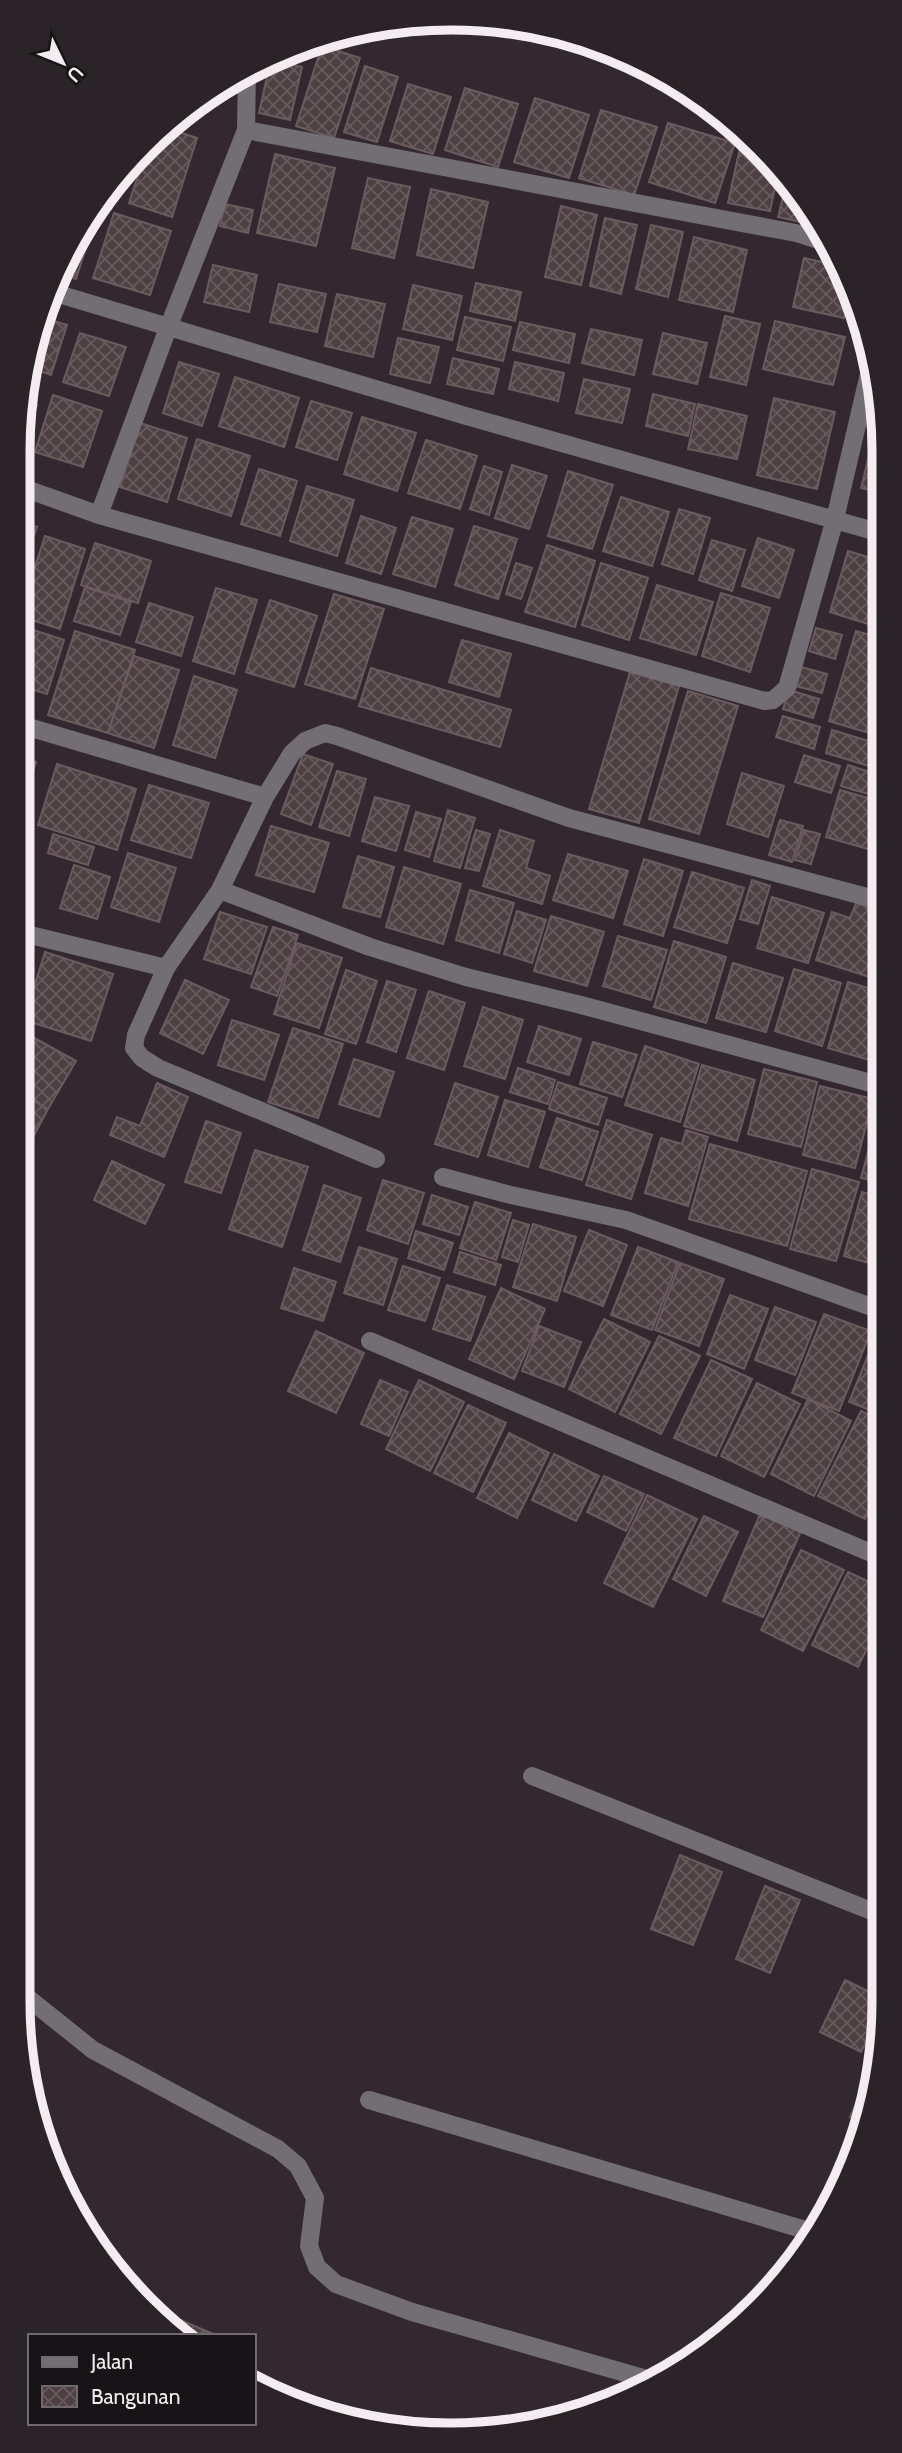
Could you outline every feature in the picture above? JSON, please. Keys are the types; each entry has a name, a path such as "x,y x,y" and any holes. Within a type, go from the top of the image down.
{"street":[{"path":"99,515 167,328 246,130 247,82"},
{"path":"246,130 796,233 815,239"},
{"path":"60,295 466,416 872,530"},
{"path":"30,490 99,515 765,701 773,700 786,688 835,519 867,384"},
{"path":"30,728 265,797"},
{"path":"376,1159 158,1068 142,1058 134,1048 136,1035 166,968 220,890 265,797 292,753 305,741 325,733 569,818 872,898"},
{"path":"220,890 370,947 466,977 872,1083"},
{"path":"30,935 166,968"},
{"path":"443,1177 626,1220 872,1307"},
{"path":"370,1341 872,1553"},
{"path":"532,1776 872,1911"},
{"path":"30,2000 93,2050 278,2149 298,2165 315,2198 309,2246 317,2267 337,2284 412,2312 642,2378"},
{"path":"369,2100 805,2230"}],"building":[{"path":"329,48 360,58 334,138 296,126 320,51"},
{"path":"287,63 302,67 290,120 259,113 268,72"},
{"path":"365,66 398,77 377,142 344,132"},
{"path":"408,84 451,97 433,154 390,141"},
{"path":"465,88 518,104 498,167 445,150"},
{"path":"535,98 589,115 569,178 514,162"},
{"path":"601,110 657,127 634,195 579,178"},
{"path":"668,123 735,143 715,203 649,182"},
{"path":"176,131 197,138 172,217 129,203 141,165 153,153"},
{"path":"741,145 776,183 770,211 728,203"},
{"path":"275,154 335,168 316,246 257,233"},
{"path":"368,178 410,187 394,258 352,248"},
{"path":"431,189 488,202 473,268 417,255"},
{"path":"784,194 805,223 778,217"},
{"path":"225,204 253,210 248,233 220,226"},
{"path":"561,206 597,215 581,285 545,277"},
{"path":"114,213 171,231 150,295 93,278"},
{"path":"605,218 637,225 621,294 590,286"},
{"path":"651,225 683,232 668,297 636,289"},
{"path":"91,232 76,279 68,276"},
{"path":"694,237 747,250 733,312 679,300"},
{"path":"804,258 828,264 847,307 844,318 793,307"},
{"path":"213,265 257,275 249,312 204,302"},
{"path":"476,283 521,292 515,321 470,311"},
{"path":"279,284 326,294 317,332 270,322"},
{"path":"413,285 462,296 452,340 403,329"},
{"path":"337,294 385,304 373,357 325,346"},
{"path":"725,316 760,324 746,385 710,377"},
{"path":"465,317 511,327 503,361 457,350"},
{"path":"51,320 67,325 51,375 38,370"},
{"path":"775,321 845,337 833,385 763,369"},
{"path":"520,322 575,334 569,363 513,350"},
{"path":"591,329 642,340 634,375 582,363"},
{"path":"80,333 126,347 109,396 63,382"},
{"path":"663,333 707,343 697,384 653,374"},
{"path":"398,338 439,347 430,383 390,374"},
{"path":"453,358 499,369 493,394 447,384"},
{"path":"179,362 219,374 202,426 163,413"},
{"path":"515,362 564,373 558,401 509,389"},
{"path":"235,377 299,398 284,447 219,426"},
{"path":"584,379 630,389 622,423 576,413"},
{"path":"653,394 695,404 688,436 646,426"},
{"path":"53,395 102,411 83,467 35,452"},
{"path":"774,398 835,412 817,489 757,475"},
{"path":"311,401 352,413 337,460 296,447"},
{"path":"32,404 37,405 31,424"},
{"path":"698,404 747,416 737,459 688,449"},
{"path":"362,417 416,433 397,491 344,474"},
{"path":"140,423 187,438 167,502 120,487"},
{"path":"197,439 250,456 231,516 178,499"},
{"path":"426,440 477,456 460,509 408,493"},
{"path":"872,444 872,491 861,488"},
{"path":"512,465 547,476 529,529 495,518"},
{"path":"484,466 502,472 489,515 470,509"},
{"path":"259,469 297,481 280,536 241,524"},
{"path":"568,471 613,485 592,549 548,536"},
{"path":"307,486 354,500 337,556 290,541"},
{"path":"621,497 669,512 652,566 603,551"},
{"path":"679,509 710,518 693,574 662,564"},
{"path":"361,516 396,528 381,574 346,563"},
{"path":"412,517 453,529 435,587 393,574"},
{"path":"30,525 37,527 30,548"},
{"path":"474,526 517,539 498,599 455,585"},
{"path":"45,536 85,549 60,629 30,619 30,582"},
{"path":"758,538 794,550 779,598 742,586"},
{"path":"712,540 745,550 732,591 699,580"},
{"path":"95,543 151,561 138,603 81,585"},
{"path":"547,545 595,561 575,627 525,612"},
{"path":"848,551 872,558 872,611 868,624 830,612"},
{"path":"516,563 532,568 521,599 506,594"},
{"path":"601,563 648,578 629,640 582,625"},
{"path":"657,585 713,602 696,655 640,638"},
{"path":"85,587 131,602 120,635 74,621"},
{"path":"216,588 257,600 234,674 193,661"},
{"path":"721,593 770,608 750,672 702,656"},
{"path":"334,594 384,609 355,699 305,684"},
{"path":"270,600 317,616 294,687 246,672"},
{"path":"149,603 193,617 181,656 136,642"},
{"path":"816,628 842,635 835,659 809,651"},
{"path":"30,629 64,640 47,694 30,689"},
{"path":"75,631 135,650 108,733 48,715"},
{"path":"856,631 872,635 872,734 829,721"},
{"path":"462,640 511,654 499,697 449,682"},
{"path":"134,656 179,670 154,748 108,733"},
{"path":"801,667 827,674 822,693 796,686"},
{"path":"371,668 511,710 500,747 359,706"},
{"path":"630,672 679,686 639,823 589,809"},
{"path":"194,676 237,690 215,758 173,745"},
{"path":"789,690 819,699 813,718 783,709"},
{"path":"688,691 738,706 699,834 649,819"},
{"path":"783,716 820,727 814,749 776,737"},
{"path":"832,730 872,742 872,767 826,753"},
{"path":"303,754 333,764 311,825 281,814"},
{"path":"804,755 840,766 831,793 795,782"},
{"path":"30,760 36,762 30,781"},
{"path":"57,764 136,789 117,850 38,825"},
{"path":"848,765 872,773 872,795 841,786"},
{"path":"337,771 366,779 349,836 319,827"},
{"path":"742,773 784,786 768,837 727,824"},
{"path":"149,785 209,803 191,858 131,840"},
{"path":"840,790 872,799 872,850 826,837"},
{"path":"375,797 409,806 396,851 362,841"},
{"path":"448,810 475,818 460,868 434,861"},
{"path":"416,812 441,819 429,857 405,850"},
{"path":"780,820 803,826 792,862 769,855"},
{"path":"271,826 329,843 314,892 256,875"},
{"path":"476,830 490,834 479,871 465,868"},
{"path":"500,830 534,841 526,868 550,876 542,904 483,886"},
{"path":"804,830 820,834 811,864 795,860"},
{"path":"53,834 94,847 88,865 48,853"},
{"path":"128,853 176,868 159,922 111,907"},
{"path":"568,854 628,871 613,918 553,900"},
{"path":"358,856 394,867 380,917 343,907"},
{"path":"644,859 683,871 663,936 624,924"},
{"path":"74,865 110,877 97,919 60,908"},
{"path":"404,867 461,884 443,944 386,927"},
{"path":"692,872 744,888 727,943 674,927"},
{"path":"752,880 770,886 758,924 740,919"},
{"path":"470,890 514,903 499,953 456,940"},
{"path":"772,897 824,913 808,963 757,948"},
{"path":"856,903 872,908 872,978 816,960 832,912 850,918"},
{"path":"517,911 546,920 532,963 504,954"},
{"path":"220,912 267,927 251,974 204,959"},
{"path":"551,916 604,932 587,986 534,971"},
{"path":"273,927 298,935 277,996 251,987"},
{"path":"618,936 667,950 651,1000 603,986"},
{"path":"674,941 726,957 706,1023 654,1007"},
{"path":"297,943 342,958 319,1028 274,1014"},
{"path":"45,952 113,974 91,1041 30,1022 30,1001"},
{"path":"733,963 783,978 766,1032 716,1018"},
{"path":"794,969 841,983 822,1046 775,1031"},
{"path":"346,970 377,981 356,1044 325,1034"},
{"path":"185,980 229,1000 203,1054 160,1033"},
{"path":"387,981 416,990 396,1052 367,1042"},
{"path":"848,982 872,989 872,1061 828,1048"},
{"path":"429,991 465,1003 444,1070 407,1058"},
{"path":"483,1007 523,1020 505,1079 464,1066"},
{"path":"232,1020 279,1035 264,1080 218,1065"},
{"path":"539,1026 581,1039 569,1075 527,1062"},
{"path":"293,1028 343,1044 318,1118 268,1102"},
{"path":"30,1036 76,1061 48,1109 30,1099"},
{"path":"593,1042 637,1055 622,1097 580,1084"},
{"path":"645,1046 699,1064 680,1122 625,1105"},
{"path":"354,1059 394,1072 379,1117 339,1104"},
{"path":"702,1065 755,1080 737,1141 684,1126"},
{"path":"518,1068 555,1080 548,1104 510,1092"},
{"path":"764,1069 817,1082 801,1147 748,1134"},
{"path":"558,1082 607,1098 598,1125 549,1109"},
{"path":"157,1083 188,1097 164,1157 110,1135 117,1117 140,1126"},
{"path":"455,1083 498,1097 478,1157 435,1144"},
{"path":"820,1086 872,1099 855,1168 803,1155"},
{"path":"30,1099 48,1109 30,1143"},
{"path":"505,1100 545,1112 528,1167 488,1155"},
{"path":"557,1118 598,1132 582,1180 540,1167"},
{"path":"607,1120 652,1135 631,1199 586,1185"},
{"path":"206,1121 241,1133 221,1193 185,1182"},
{"path":"686,1130 708,1137 688,1206 645,1193 661,1138 682,1144"},
{"path":"872,1137 872,1180 861,1178"},
{"path":"710,1144 807,1171 787,1246 689,1219"},
{"path":"255,1150 308,1167 282,1247 229,1229"},
{"path":"112,1161 164,1185 145,1224 94,1200"},
{"path":"812,1169 859,1182 836,1261 790,1249"},
{"path":"383,1180 424,1193 408,1244 367,1230"},
{"path":"324,1185 361,1198 340,1262 303,1250"},
{"path":"862,1192 872,1195 872,1264 844,1256"},
{"path":"432,1195 468,1207 459,1235 423,1224"},
{"path":"475,1202 511,1213 496,1260 460,1248"},
{"path":"513,1220 529,1225 518,1262 502,1257"},
{"path":"533,1224 576,1237 557,1301 513,1287"},
{"path":"589,1230 627,1245 603,1306 564,1291"},
{"path":"416,1231 453,1243 444,1270 408,1258"},
{"path":"359,1247 397,1259 383,1305 344,1293"},
{"path":"638,1247 678,1262 652,1330 611,1315"},
{"path":"460,1252 501,1265 495,1285 454,1272"},
{"path":"680,1263 724,1279 699,1346 655,1330"},
{"path":"403,1266 440,1278 425,1321 388,1310"},
{"path":"294,1268 336,1282 323,1321 281,1308"},
{"path":"447,1285 485,1297 470,1341 433,1329"},
{"path":"501,1288 545,1309 514,1379 469,1359"},
{"path":"730,1295 768,1309 744,1369 707,1354"},
{"path":"775,1307 816,1322 795,1375 755,1360"},
{"path":"824,1314 871,1331 839,1411 792,1393"},
{"path":"604,1319 650,1342 615,1412 569,1389"},
{"path":"539,1326 581,1342 564,1387 522,1371"},
{"path":"316,1331 364,1353 336,1413 288,1391"},
{"path":"659,1336 700,1356 661,1434 620,1414"},
{"path":"872,1346 872,1411 849,1402"},
{"path":"711,1360 752,1379 716,1456 674,1438"},
{"path":"380,1380 408,1392 389,1436 361,1424"},
{"path":"419,1380 464,1402 430,1471 386,1449"},
{"path":"757,1383 800,1404 764,1477 721,1456"},
{"path":"808,1399 851,1421 814,1496 771,1474"},
{"path":"468,1405 506,1423 473,1492 434,1473"},
{"path":"861,1411 872,1416 872,1504 865,1519 818,1496"},
{"path":"509,1433 549,1453 517,1518 477,1498"},
{"path":"554,1454 599,1476 576,1521 532,1500"},
{"path":"604,1476 644,1494 626,1531 587,1512"},
{"path":"647,1495 697,1519 653,1607 604,1583"},
{"path":"760,1514 801,1531 763,1617 723,1601"},
{"path":"704,1516 738,1532 706,1596 673,1579"},
{"path":"801,1550 844,1570 803,1651 761,1630"},
{"path":"848,1572 872,1583 872,1638 858,1667 812,1645"},
{"path":"680,1855 722,1872 693,1945 651,1929"},
{"path":"765,1886 800,1900 770,1973 736,1959"},
{"path":"845,1980 872,1993 871,2032 861,2052 820,2032"},
{"path":"864,2085 855,2119 850,2117"},
{"path":"171,2316 213,2334 192,2334"}]}
